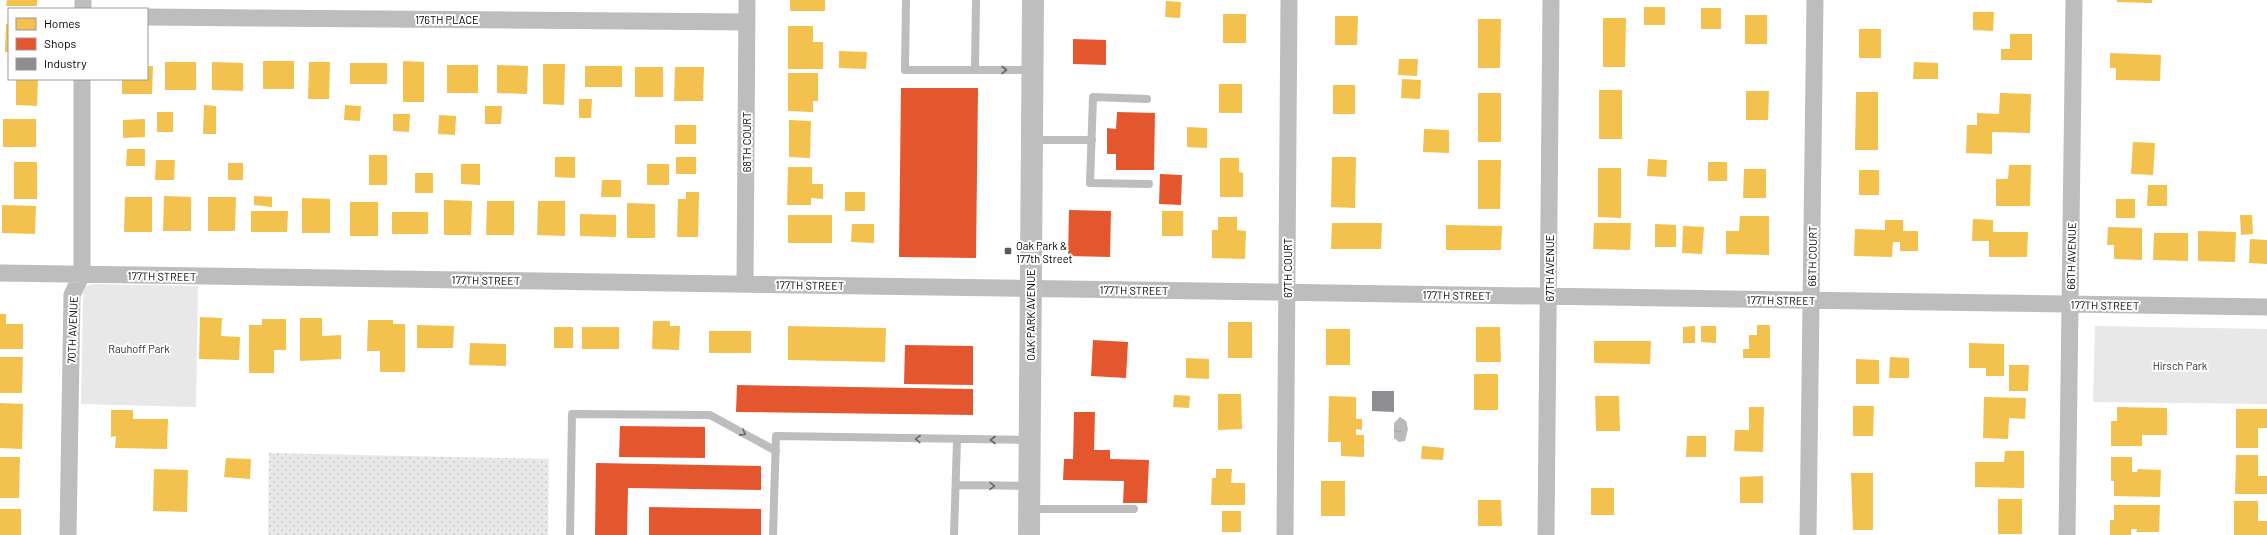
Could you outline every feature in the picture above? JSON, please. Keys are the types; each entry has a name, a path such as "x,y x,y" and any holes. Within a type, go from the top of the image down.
{"street":[{"name":"68TH COURT","path":"745,284 747,0"},
{"name":"OAK PARK AVENUE","path":"1029,535 1033,0"},
{"name":"67TH COURT","path":"1285,535 1289,0"},
{"name":"67TH AVENUE","path":"1546,535 1551,0"},
{"name":"66TH COURT","path":"1808,535 1815,0"},
{"name":"66TH AVENUE","path":"2067,535 2074,0"},
{"name":"176TH PLACE","path":"148,17 747,22"},
{"name":"70TH AVENUE","path":"68,535 72,296 82,274 82,80"},
{"name":"177TH STREET","path":"0,273 2267,307"}],"lane":[{"path":"906,0 905,70 1032,70"},
{"path":"975,70 976,0"},
{"path":"1147,99 1093,97 1090,183 1149,184"},
{"path":"1032,140 1092,140"},
{"path":"570,535 572,414 710,416 776,451"},
{"path":"773,535 776,436 1029,440"},
{"path":"954,535 957,440"},
{"path":"956,485 1029,486"},
{"path":"1029,509 1134,510"}],"green space":[{"name":"Rauhoff Park","path":"93,284 198,286 196,407 81,404 83,292 86,286"},
{"name":"Hirsch Park","path":"2095,326 2267,329 2267,404 2093,402"},
{"path":"269,453 549,459 548,535 268,535"}],"water":[{"path":"1400,417 1406,421 1408,429 1405,441 1399,442 1394,438 1394,423"}],"building: Homes":[{"path":"7,0 37,0 37,6 6,6"},
{"path":"790,0 825,0 825,11 790,11"},
{"path":"2117,0 2152,0 2152,3 2117,2"},
{"path":"1166,1 1181,2 1180,18 1165,17"},
{"path":"1644,7 1665,7 1665,25 1644,25"},
{"path":"1701,8 1721,8 1721,29 1701,29"},
{"path":"1973,12 1994,12 1993,31 1973,30"},
{"path":"1223,14 1246,14 1246,43 1223,43"},
{"path":"1745,15 1767,15 1767,44 1745,44"},
{"path":"1335,16 1358,16 1357,45 1335,45"},
{"path":"1603,18 1626,18 1625,67 1603,67"},
{"path":"1478,19 1501,19 1500,68 1478,68"},
{"path":"6,24 8,24 8,52 5,52"},
{"path":"788,26 813,26 813,42 823,42 823,69 788,69"},
{"path":"1859,29 1881,29 1881,58 1859,58"},
{"path":"2010,34 2032,34 2032,60 2001,60 2001,49 2010,49"},
{"path":"839,51 867,52 866,69 839,68"},
{"path":"2110,53 2161,55 2160,81 2116,80 2116,68 2110,68"},
{"path":"1399,59 1418,59 1417,76 1398,75"},
{"path":"263,61 294,61 294,89 263,89"},
{"path":"403,61 424,62 424,102 403,102"},
{"path":"165,62 196,62 196,90 165,90"},
{"path":"212,62 243,63 243,91 212,90"},
{"path":"309,62 330,62 329,99 308,99"},
{"path":"1914,62 1938,63 1938,79 1913,79"},
{"path":"350,63 387,63 387,84 350,84"},
{"path":"543,64 565,64 564,105 543,104"},
{"path":"447,65 478,65 478,93 447,93"},
{"path":"497,65 528,66 527,94 497,93"},
{"path":"148,66 153,66 152,94 122,94 122,80 148,80"},
{"path":"585,66 622,66 622,87 585,87"},
{"path":"635,67 663,67 663,97 635,97"},
{"path":"675,67 704,67 703,101 674,101"},
{"path":"788,73 818,73 818,101 813,101 813,112 788,111"},
{"path":"1402,79 1421,80 1420,99 1401,98"},
{"path":"16,80 38,80 37,106 16,105"},
{"path":"1219,84 1242,84 1242,113 1219,113"},
{"path":"1333,85 1355,85 1355,114 1333,114"},
{"path":"1599,90 1622,90 1622,139 1599,139"},
{"path":"1746,91 1769,91 1768,120 1746,120"},
{"path":"1856,92 1878,92 1878,150 1855,150"},
{"path":"1478,93 1501,93 1501,142 1478,142"},
{"path":"2000,93 2031,94 2030,133 1992,132 1992,154 1966,153 1967,125 1977,125 1977,113 1999,114"},
{"path":"579,99 592,99 591,118 579,118"},
{"path":"204,105 216,106 216,134 203,134"},
{"path":"345,105 361,106 360,121 344,120"},
{"path":"485,106 502,106 501,124 485,124"},
{"path":"157,112 173,112 173,132 157,132"},
{"path":"393,114 410,114 409,132 393,131"},
{"path":"439,115 456,116 455,135 438,134"},
{"path":"3,119 36,119 36,147 3,147"},
{"path":"145,119 145,137 123,138 123,120"},
{"path":"789,120 811,121 810,158 789,157"},
{"path":"675,125 696,125 696,144 675,144"},
{"path":"1187,127 1207,128 1207,148 1187,147"},
{"path":"1424,129 1449,130 1449,153 1423,152"},
{"path":"2133,142 2155,143 2153,175 2131,174"},
{"path":"127,149 145,149 145,166 126,166"},
{"path":"369,155 387,155 387,185 369,185"},
{"path":"555,157 575,157 575,178 555,177"},
{"path":"676,157 696,157 696,174 676,174"},
{"path":"1332,157 1356,157 1355,208 1331,207"},
{"path":"1220,158 1239,158 1239,172 1243,173 1243,197 1220,197"},
{"path":"1648,159 1667,160 1666,177 1647,176"},
{"path":"156,160 175,160 174,180 155,180"},
{"path":"1478,160 1501,160 1500,209 1478,209"},
{"path":"14,162 37,162 37,199 14,199"},
{"path":"1708,162 1727,162 1727,181 1708,181"},
{"path":"228,163 243,163 243,180 228,180"},
{"path":"461,164 480,164 480,185 461,184"},
{"path":"647,164 669,164 669,185 647,185"},
{"path":"2009,165 2031,165 2030,206 1996,206 1996,179 2008,179"},
{"path":"788,167 812,167 812,184 823,184 823,199 811,198 811,205 787,205"},
{"path":"1598,168 1621,168 1621,218 1598,217"},
{"path":"1744,169 1766,169 1766,198 1743,198"},
{"path":"1859,170 1879,170 1879,195 1859,195"},
{"path":"415,173 433,173 433,193 415,193"},
{"path":"602,180 621,180 621,197 601,197"},
{"path":"2148,185 2167,185 2167,206 2147,206"},
{"path":"686,192 699,192 698,237 677,237 678,199 686,199"},
{"path":"845,192 865,192 865,211 845,211"},
{"path":"164,196 191,197 191,231 163,231"},
{"path":"254,196 272,197 272,207 254,205"},
{"path":"125,197 152,197 152,232 124,232"},
{"path":"208,197 236,197 235,231 208,231"},
{"path":"302,198 330,199 330,233 302,233"},
{"path":"2116,199 2135,199 2135,218 2116,218"},
{"path":"444,200 472,201 471,235 444,235"},
{"path":"487,201 514,201 514,235 486,235"},
{"path":"538,201 565,201 565,236 537,235"},
{"path":"350,202 378,202 378,236 350,236"},
{"path":"627,203 655,204 655,238 627,238"},
{"path":"2,205 36,206 35,234 2,233"},
{"path":"251,211 288,211 287,232 251,232"},
{"path":"1162,211 1183,211 1183,236 1162,236"},
{"path":"392,212 428,212 428,234 392,234"},
{"path":"580,214 616,215 616,237 580,236"},
{"path":"788,215 832,215 832,243 788,243"},
{"path":"2240,215 2252,215 2253,234 2241,235"},
{"path":"1740,216 1769,216 1769,255 1726,254 1726,231 1739,231"},
{"path":"1218,217 1237,217 1237,230 1246,231 1245,259 1212,258 1212,230 1218,230"},
{"path":"1973,219 1993,220 1993,232 2028,232 2027,257 1989,257 1989,241 1972,241"},
{"path":"1885,220 1903,220 1903,231 1918,231 1918,251 1900,251 1900,242 1893,242 1892,257 1854,256 1855,229 1885,230"},
{"path":"1332,223 1382,223 1381,249 1331,249"},
{"path":"1594,223 1631,223 1630,250 1593,249"},
{"path":"852,224 874,224 874,243 851,242"},
{"path":"1655,224 1676,225 1676,247 1655,247"},
{"path":"1446,225 1502,226 1501,250 1446,250"},
{"path":"1683,226 1704,227 1702,254 1682,253"},
{"path":"2108,227 2142,228 2142,260 2114,259 2114,245 2107,245"},
{"path":"2198,231 2236,232 2235,262 2198,261"},
{"path":"2154,233 2188,233 2188,261 2153,260"},
{"path":"2250,239 2267,240 2267,264 2249,263"},
{"path":"0,314 6,314 6,324 23,324 23,349 0,349"},
{"path":"200,317 222,318 221,336 240,337 239,360 199,359"},
{"path":"300,318 322,318 322,336 341,335 341,359 300,361"},
{"path":"262,319 286,319 286,350 274,350 274,373 249,373 249,325 262,325"},
{"path":"368,320 393,320 393,324 405,324 405,372 380,372 380,351 367,351"},
{"path":"653,321 670,321 670,326 680,326 679,350 652,349"},
{"path":"1228,322 1252,322 1252,358 1228,358"},
{"path":"417,325 454,326 453,348 417,348"},
{"path":"1757,325 1770,325 1770,358 1743,358 1743,349 1749,349 1749,335 1757,335"},
{"path":"788,326 886,328 885,362 788,360"},
{"path":"1695,326 1695,343 1683,343 1683,327"},
{"path":"1701,326 1716,326 1716,343 1701,342"},
{"path":"554,327 573,327 573,348 554,348"},
{"path":"582,327 619,327 619,349 582,349"},
{"path":"1476,327 1500,327 1501,362 1476,362"},
{"path":"1326,329 1350,329 1350,365 1326,365"},
{"path":"709,331 751,331 751,353 709,353"},
{"path":"1594,341 1651,341 1650,364 1594,363"},
{"path":"470,343 506,344 506,366 469,365"},
{"path":"1969,343 2004,344 2004,376 1986,376 1986,368 1969,368"},
{"path":"0,357 23,357 22,393 0,393"},
{"path":"1890,357 1909,358 1909,378 1889,378"},
{"path":"1186,358 1209,359 1209,379 1186,378"},
{"path":"1856,359 1879,360 1879,384 1856,384"},
{"path":"2009,365 2029,365 2028,391 2009,391"},
{"path":"1474,374 1498,374 1498,410 1474,410"},
{"path":"1218,394 1241,394 1242,429 1218,430"},
{"path":"1174,395 1190,396 1189,408 1173,407"},
{"path":"1329,396 1356,397 1356,419 1362,419 1362,430 1356,429 1356,435 1364,435 1364,457 1341,456 1341,442 1328,442"},
{"path":"1595,396 1619,396 1620,431 1596,431"},
{"path":"1984,397 2026,398 2025,419 2009,418 2008,439 1983,438"},
{"path":"0,403 23,404 22,449 0,448"},
{"path":"1853,406 1874,406 1873,436 1853,436"},
{"path":"1749,407 1764,407 1763,452 1734,451 1735,430 1749,430"},
{"path":"2117,407 2167,408 2167,435 2142,435 2142,446 2111,446 2111,421 2117,421"},
{"path":"2236,409 2267,409 2267,428 2258,428 2258,448 2236,448"},
{"path":"111,410 133,410 133,419 168,419 167,449 115,448 116,436 111,437"},
{"path":"1687,436 1706,436 1706,457 1686,457"},
{"path":"1422,446 1444,448 1443,460 1421,459"},
{"path":"2005,451 2024,451 2024,488 1975,487 1975,462 2004,462"},
{"path":"2236,455 2258,455 2258,476 2267,476 2267,494 2235,494"},
{"path":"0,457 20,457 19,498 0,498"},
{"path":"2111,457 2132,457 2132,472 2137,472 2138,469 2161,470 2160,497 2114,496 2114,481 2111,481"},
{"path":"226,458 251,459 250,479 224,477"},
{"path":"154,469 188,470 187,512 153,511"},
{"path":"1216,469 1232,469 1231,483 1245,483 1245,505 1211,505 1212,478 1216,478"},
{"path":"1851,473 1873,473 1873,530 1853,530"},
{"path":"1763,476 1763,503 1740,503 1740,477"},
{"path":"1321,481 1345,481 1345,516 1321,516"},
{"path":"1591,488 1614,488 1614,515 1591,515"},
{"path":"1998,499 2022,499 2022,534 1998,534"},
{"path":"1478,500 1501,500 1502,526 1478,526"},
{"path":"2234,501 2258,501 2258,521 2267,521 2267,535 2234,535"},
{"path":"2114,505 2160,505 2159,532 2136,532 2137,529 2131,529 2131,535 2110,535 2110,520 2114,520"},
{"path":"0,509 21,509 21,535 0,535"},
{"path":"1222,511 1241,511 1241,532 1222,532"}],"building: Shops":[{"path":"1073,39 1106,40 1106,65 1073,64"},
{"path":"901,88 978,88 976,258 899,257"},
{"path":"1117,112 1155,113 1154,170 1116,170 1116,154 1107,154 1107,128 1116,129"},
{"path":"1160,174 1182,175 1181,205 1159,204"},
{"path":"1069,210 1111,211 1110,257 1068,256"},
{"path":"1093,340 1128,342 1126,378 1091,376"},
{"path":"905,345 973,346 973,385 904,384"},
{"path":"737,385 973,389 973,415 736,412"},
{"path":"1074,412 1095,412 1094,450 1110,450 1110,459 1149,460 1147,503 1123,503 1124,481 1063,480 1064,459 1073,459"},
{"path":"620,426 705,427 705,458 619,457"},
{"path":"596,463 761,466 761,490 628,488 627,535 595,535"},
{"path":"649,507 761,509 761,535 649,535"}],"building: Industry":[{"path":"1372,391 1394,391 1394,412 1372,411"}],"place":[{"name":"Oak Park & 177th Street","path":"1008,251"}]}
